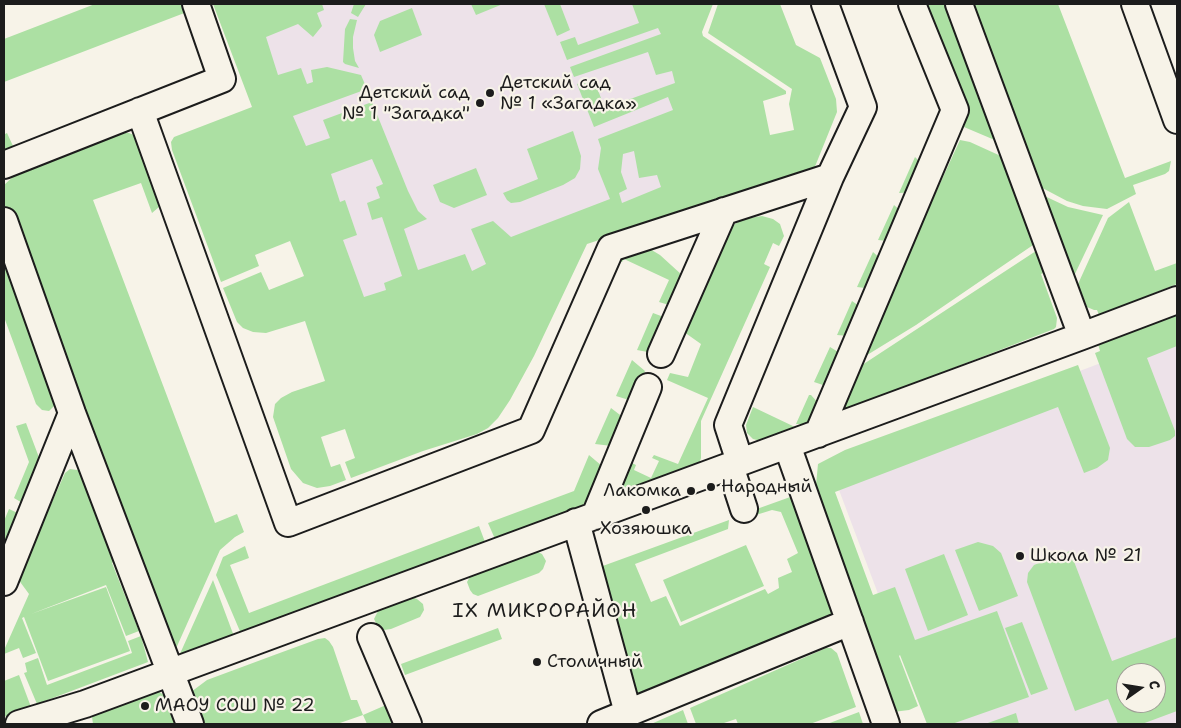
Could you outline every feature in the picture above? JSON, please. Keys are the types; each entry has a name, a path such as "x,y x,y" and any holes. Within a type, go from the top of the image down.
{"lane":[{"path":"4,165 222,79 196,4"},
{"path":"744,509 728,425 830,177 863,107 825,4"},
{"path":"818,434 955,110 912,4"},
{"path":"959,4 1082,336"},
{"path":"1135,4 1177,120"},
{"path":"140,111 288,523 531,430 611,248 830,177"},
{"path":"661,354 724,211"},
{"path":"4,221 72,413 190,724"},
{"path":"19,724 85,704 1177,300"},
{"path":"648,386 586,519 610,721 850,622"},
{"path":"4,582 72,413"},
{"path":"787,445 886,724"},
{"path":"371,637 408,724"}],"shaded area":[{"name":"Детский сад № 1 «Загадка»","path":"251,4 668,4 734,180 364,320"},
{"name":"Школа № 21","path":"1177,334 1177,724 927,724 830,466"}],"green space":[{"path":"95,4 184,4 187,12 4,82 4,39"},
{"path":"213,4 322,4 324,10 317,13 322,26 313,37 298,24 266,37 278,75 301,68 307,84 313,82 311,70 327,67 361,75 367,89 293,116 306,146 330,138 323,120 372,102 408,191 418,211 427,219 404,229 418,270 465,254 472,271 486,264 471,229 493,221 511,237 610,199 598,169 601,148 598,139 673,110 668,97 594,127 577,84 593,78 605,108 675,83 672,71 656,75 648,52 574,77 570,67 661,34 658,28 567,60 560,42 575,37 578,45 639,23 632,4 713,4 702,32 703,36 786,91 786,94 763,101 770,135 794,130 789,104 792,89 708,33 718,4 780,4 796,45 820,58 836,99 837,112 814,169 587,244 534,356 510,400 498,418 488,428 477,434 423,451 351,478 345,462 355,458 345,429 321,437 331,467 340,464 346,480 330,486 317,488 303,483 291,469 273,417 275,404 281,398 292,392 325,381 305,321 266,333 253,332 243,328 237,322 223,288 261,272 269,290 304,276 290,241 255,255 259,266 221,282 172,150 171,142 174,137 252,107","holes":["634,151 639,178 657,175 661,187 622,203 619,193 627,189 621,172 623,154","372,159 383,184 376,187 380,198 367,203 372,220 382,217 402,276 384,283 386,290 364,297 343,240 357,235 345,200 340,202 331,174"]},
{"path":"354,4 366,4 358,17 351,13"},
{"path":"471,4 503,4 476,15"},
{"path":"544,4 560,4 570,30 557,36"},
{"path":"923,4 945,4 997,141 964,127 965,114"},
{"path":"966,4 1058,4 1125,178 1171,161 1169,171 1133,185 1136,194 1107,209 1083,206 1067,201 1033,183"},
{"path":"412,8 422,35 380,52 374,35 380,21"},
{"path":"350,19 357,20 353,37 353,48 355,61 359,68 343,62 345,29"},
{"path":"4,131 5,134 7,133 13,146 4,156"},
{"path":"573,131 581,156 580,169 575,178 563,185 520,202 511,203 507,200 503,193 538,179 527,149"},
{"path":"122,133 136,136 161,203 152,213 141,183 93,200 215,523 237,514 244,532 220,550 174,653 4,208 4,185 15,175"},
{"path":"960,140 970,142 1003,157 1036,243 916,325 859,360"},
{"path":"915,157 923,165 917,192 899,193"},
{"path":"476,168 487,195 454,208 440,202 433,185"},
{"path":"1036,192 1068,207 1103,215 1074,276"},
{"path":"1129,202 1155,271 1177,263 1177,284 1099,315 1097,310 1087,307 1078,284 1108,218"},
{"path":"894,205 905,215 888,241 878,240"},
{"path":"762,216 773,219 780,224 784,236 779,246 773,243 764,264 770,267 701,421 701,458 699,464 620,494 617,493 630,462 636,465 634,470 651,478 659,461 652,458 654,455 678,464 708,398 667,380 670,373 688,377 701,344 684,332 729,228 743,219"},
{"path":"639,247 650,249 660,255 682,275 669,305 659,302 669,280 624,259 622,262 614,259"},
{"path":"1039,249 1046,272 1041,274 1057,318 1054,329 863,403 850,410 842,406 856,369"},
{"path":"873,252 884,262 873,289 857,287"},
{"path":"4,259 56,404 49,411 42,410 36,404 4,317"},
{"path":"852,301 862,308 849,336 837,335"},
{"path":"1177,312 1177,346 1147,358 1175,431 1175,436 1170,440 1149,447 1135,447 1127,439 1095,353 1100,351 1098,344"},
{"path":"653,313 661,316 665,322 653,353 637,350"},
{"path":"830,347 840,353 826,386 814,382"},
{"path":"632,360 645,371 633,398 629,400 616,396"},
{"path":"1078,365 1110,448 1108,460 1097,468 1084,473 1058,407 835,492 873,595 895,587 915,640 997,611 1029,697 952,724 927,724 900,655 918,706 909,710 893,712 816,485 818,464 845,450"},
{"path":"809,395 820,405 807,424 796,424"},
{"path":"753,407 795,427 792,433 761,441 753,439 747,433 746,425"},
{"path":"611,408 624,418 612,446 595,444"},
{"path":"26,423 43,468 24,504 14,498 29,462 16,426"},
{"path":"589,455 602,466 586,501 581,507 495,539 488,523 574,491"},
{"path":"70,469 83,473 114,561 112,563 139,631 126,636 106,585 31,614 106,587 130,651 48,681 24,617 22,618 36,653 23,658 19,648 4,654 4,648 29,594 15,575 22,569 65,473"},
{"path":"793,496 835,619 640,708 600,567 729,520 728,529 635,564 651,602 666,596 680,626 765,589 768,594 779,588 778,578 792,572 787,559 798,553 781,512 772,510 756,515 754,510"},
{"path":"9,509 24,516 4,549 4,521"},
{"path":"479,526 485,542 484,545 242,636 216,575 223,557 245,546 249,558 230,565 249,613"},
{"path":"978,542 993,546 1001,553 1018,596 979,611 955,550"},
{"path":"746,545 764,586 681,622 663,580"},
{"path":"536,551 542,554 546,561 539,573 478,596 470,590 467,582 471,575"},
{"path":"1070,551 1112,661 1177,637 1177,711 1142,724 1118,724 1108,699 1075,711 1027,582 1028,573 1034,565"},
{"path":"944,554 968,615 928,631 905,569"},
{"path":"213,580 235,639 179,656"},
{"path":"412,597 423,604 424,610 420,617 391,629 384,630 378,627 374,619 378,611"},
{"path":"1022,622 1048,689 1031,695 1005,628"},
{"path":"498,628 502,639 405,675 401,664"},
{"path":"141,636 148,662 37,704 24,673 27,672 25,663 38,658 47,685 132,653 128,641"},
{"path":"325,638 333,647 351,700 357,700 363,715 337,724 203,724 191,692 207,680"},
{"path":"826,648 831,648 837,653 856,707 810,724 738,724 736,719 721,724 696,724 690,708"},
{"path":"19,675 31,707 4,717 4,681"},
{"name":"МАОУ СОШ № 22","path":"154,688 172,701 181,724 93,724 92,717 96,710"},
{"path":"386,705 394,724 367,724 363,715"},
{"path":"683,710 688,724 651,724"},
{"path":"859,712 863,724 827,724"},
{"path":"1016,713 1019,724 985,724"}],"place":[{"name":"Детский сад № 1 «Загадка»","path":"490,93"},
{"name":"Детский сад № 1 \"Загадка\"","path":"480,103"},
{"name":"Народный","path":"711,487"},
{"name":"Лакомка","path":"691,491"},
{"name":"Хозяюшка","path":"646,510"},
{"name":"Школа № 21","path":"1020,556"},
{"name":"Столичный","path":"537,662"},
{"name":"МАОУ СОШ № 22","path":"145,706"}],"district":[{"name":"IX МИКРОРАЙОН","path":"545,612"}]}
